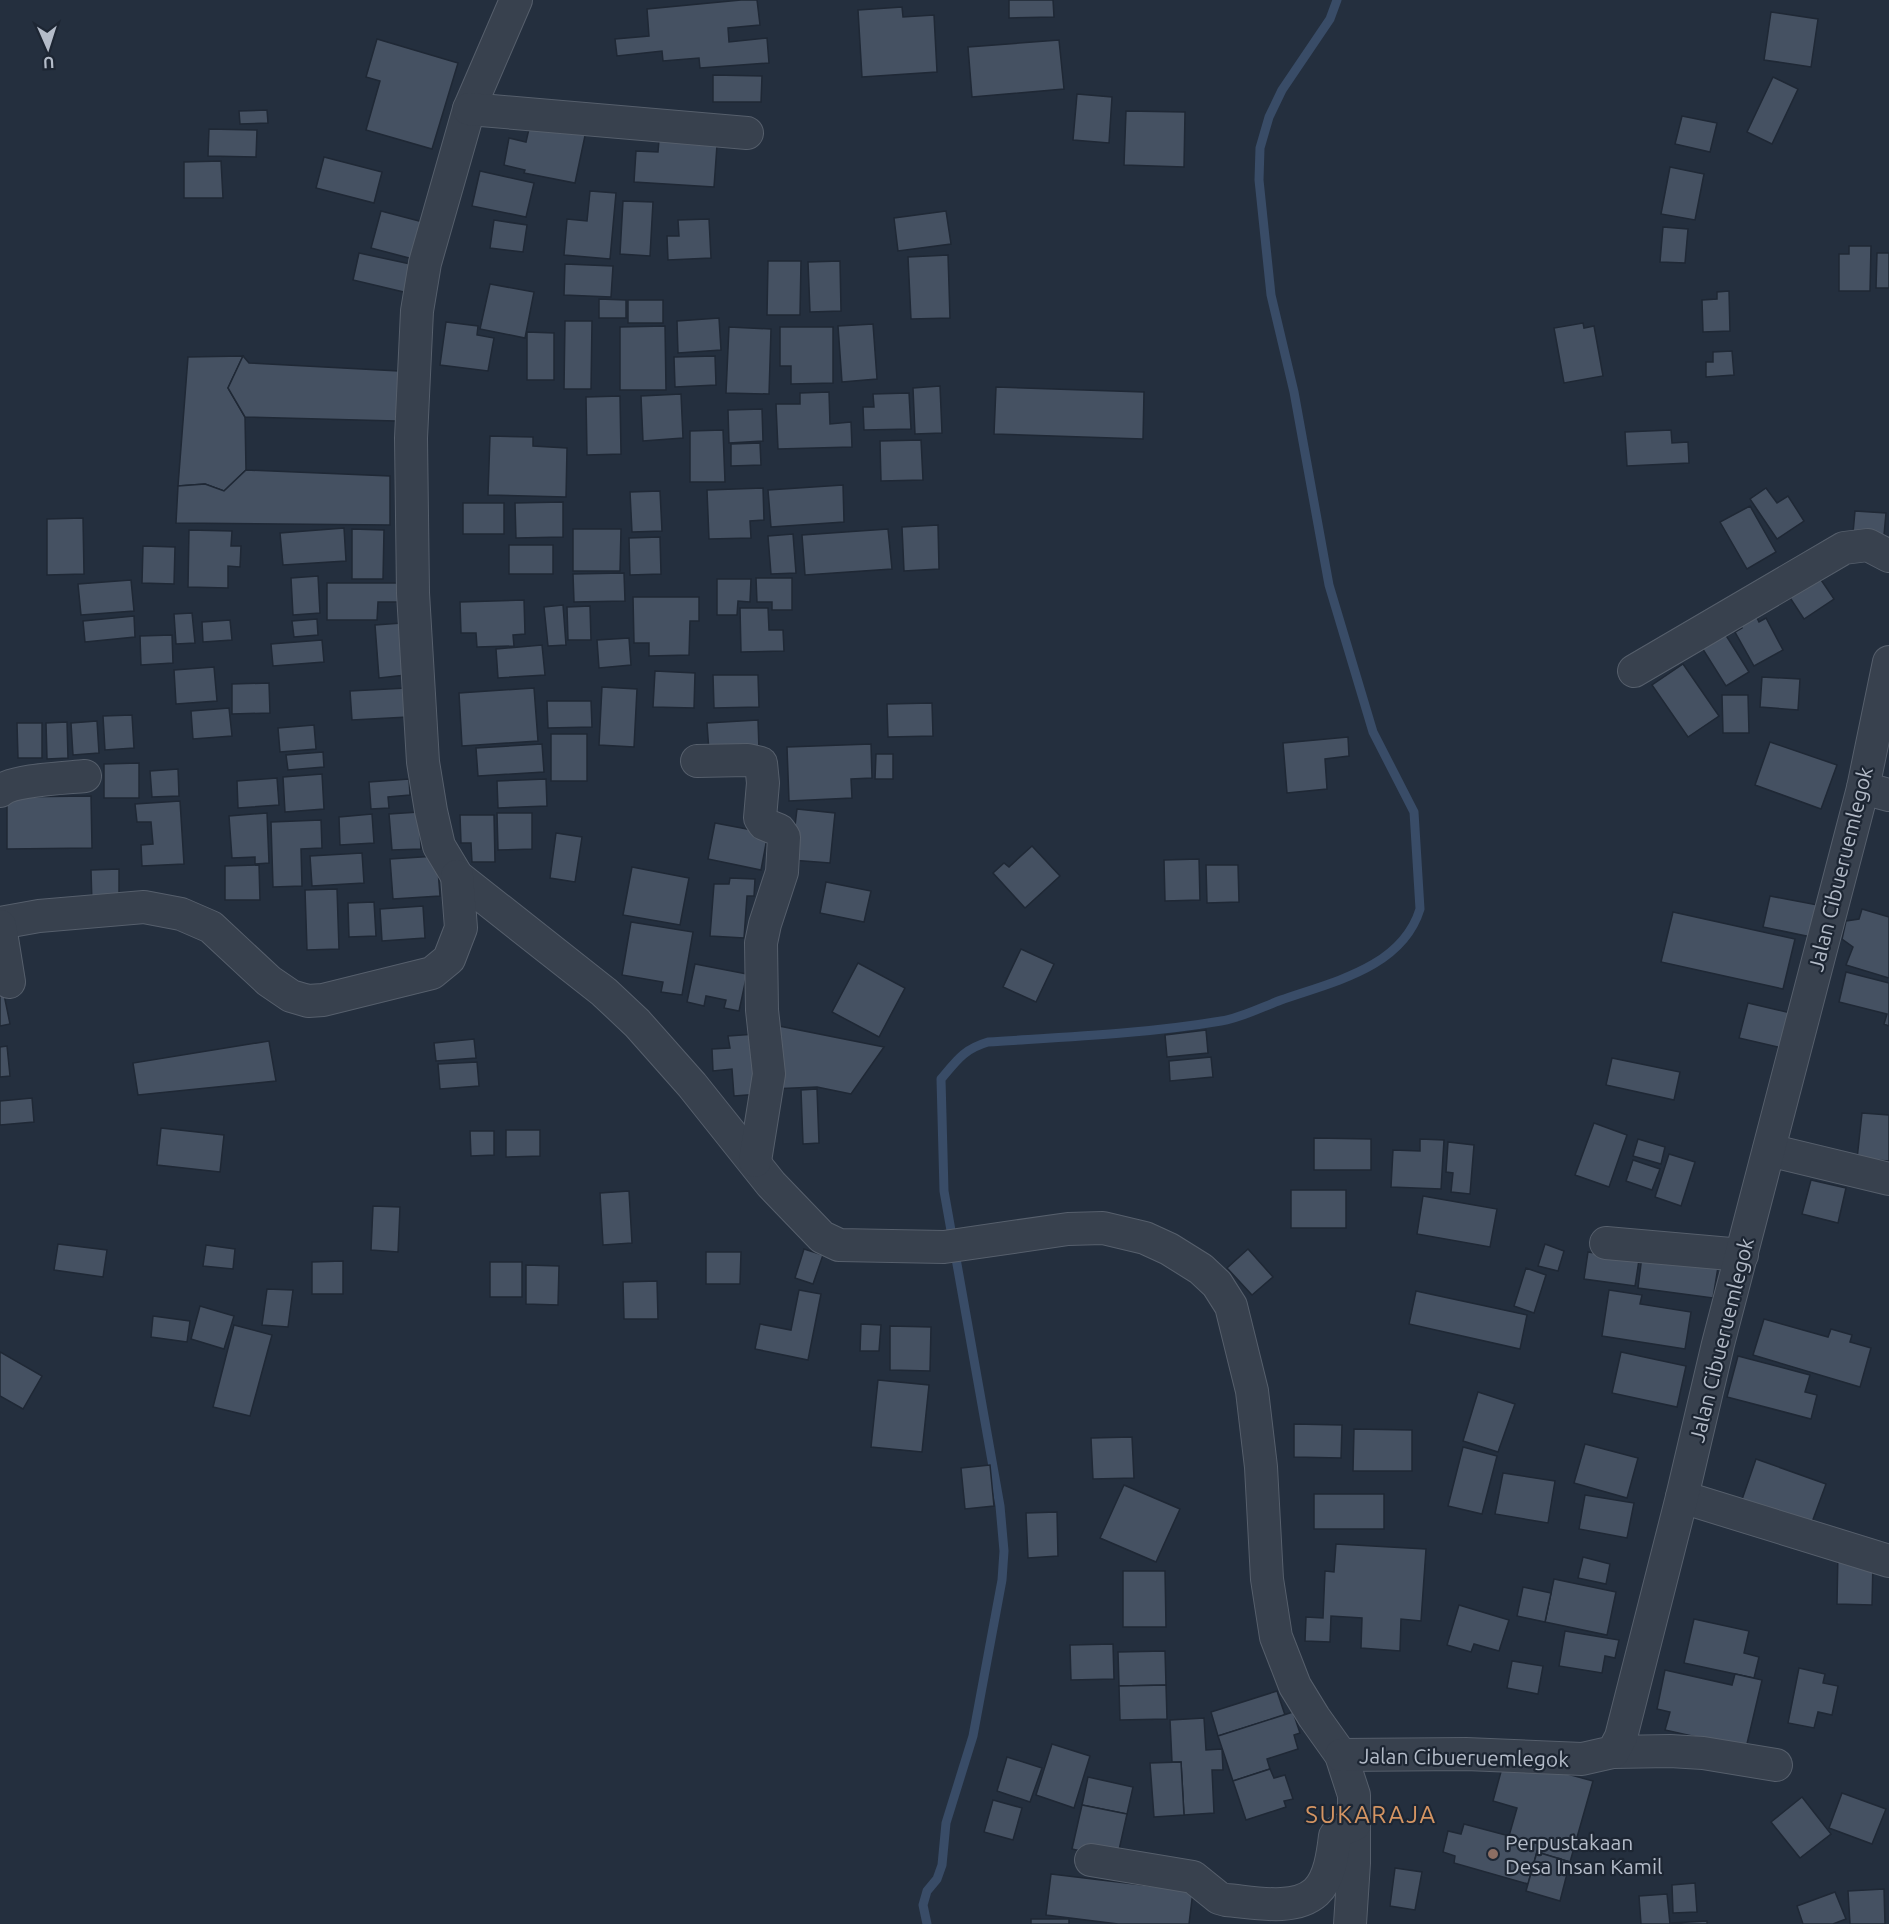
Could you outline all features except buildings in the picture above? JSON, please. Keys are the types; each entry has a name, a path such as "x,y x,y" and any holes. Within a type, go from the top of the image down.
{"street":[{"path":"516,0 469,109 425,263 417,311 411,438 413,593 423,762 430,811 439,846 457,876 604,992 637,1023 692,1085 755,1161 771,1184 822,1237 839,1245 959,1246 1068,1229 1103,1228 1145,1238 1169,1249 1201,1269 1217,1284 1231,1306 1252,1391 1261,1467 1267,1579 1276,1637 1295,1686 1341,1755 1354,1795 1355,1825 1350,1924"},
{"path":"469,109 747,133"},
{"path":"1634,671 1844,548 1868,545 1889,556"},
{"name":"Jalan Cibueruemlegok","path":"1341,1755 1466,1754 1582,1760 1613,1752 1621,1737 1769,1150 1876,791 1889,662"},
{"path":"697,761 748,760 761,763 764,783 759,818 764,824 779,830 784,837 782,872 761,943 762,1010 769,1074 755,1161"},
{"path":"0,791 5,787 16,785 85,776"},
{"path":"9,982 0,925 39,916 144,907 181,914 211,927 269,981 291,996 308,1001 323,1000 432,973 449,959 461,928 457,876"},
{"path":"1769,1150 1889,1179"},
{"path":"1606,1243 1742,1256"},
{"path":"1682,1497 1889,1561"},
{"path":"1613,1752 1703,1753 1776,1765"},
{"path":"1091,1860 1192,1877 1219,1898 1226,1900 1293,1902 1316,1892 1326,1877 1335,1836 1339,1831 1355,1825"}],"waterway":[{"path":"927,1924 923,1905 927,1891 937,1879 942,1865 946,1823 973,1736 1002,1580 1004,1551 1000,1506 944,1191 941,1079 967,1052 988,1042 1163,1029 1229,1020 1244,1015 1343,979 1382,959 1398,946 1411,929 1420,909 1414,812 1373,732 1329,585 1294,392 1271,295 1259,180 1260,148 1269,117 1282,90 1330,19 1337,0"}],"place":[{"name":"Perpustakaan Desa Insan Kamil","path":"1493,1854"}],"district":[{"name":"SUKARAJA","path":"1371,1814"}]}
